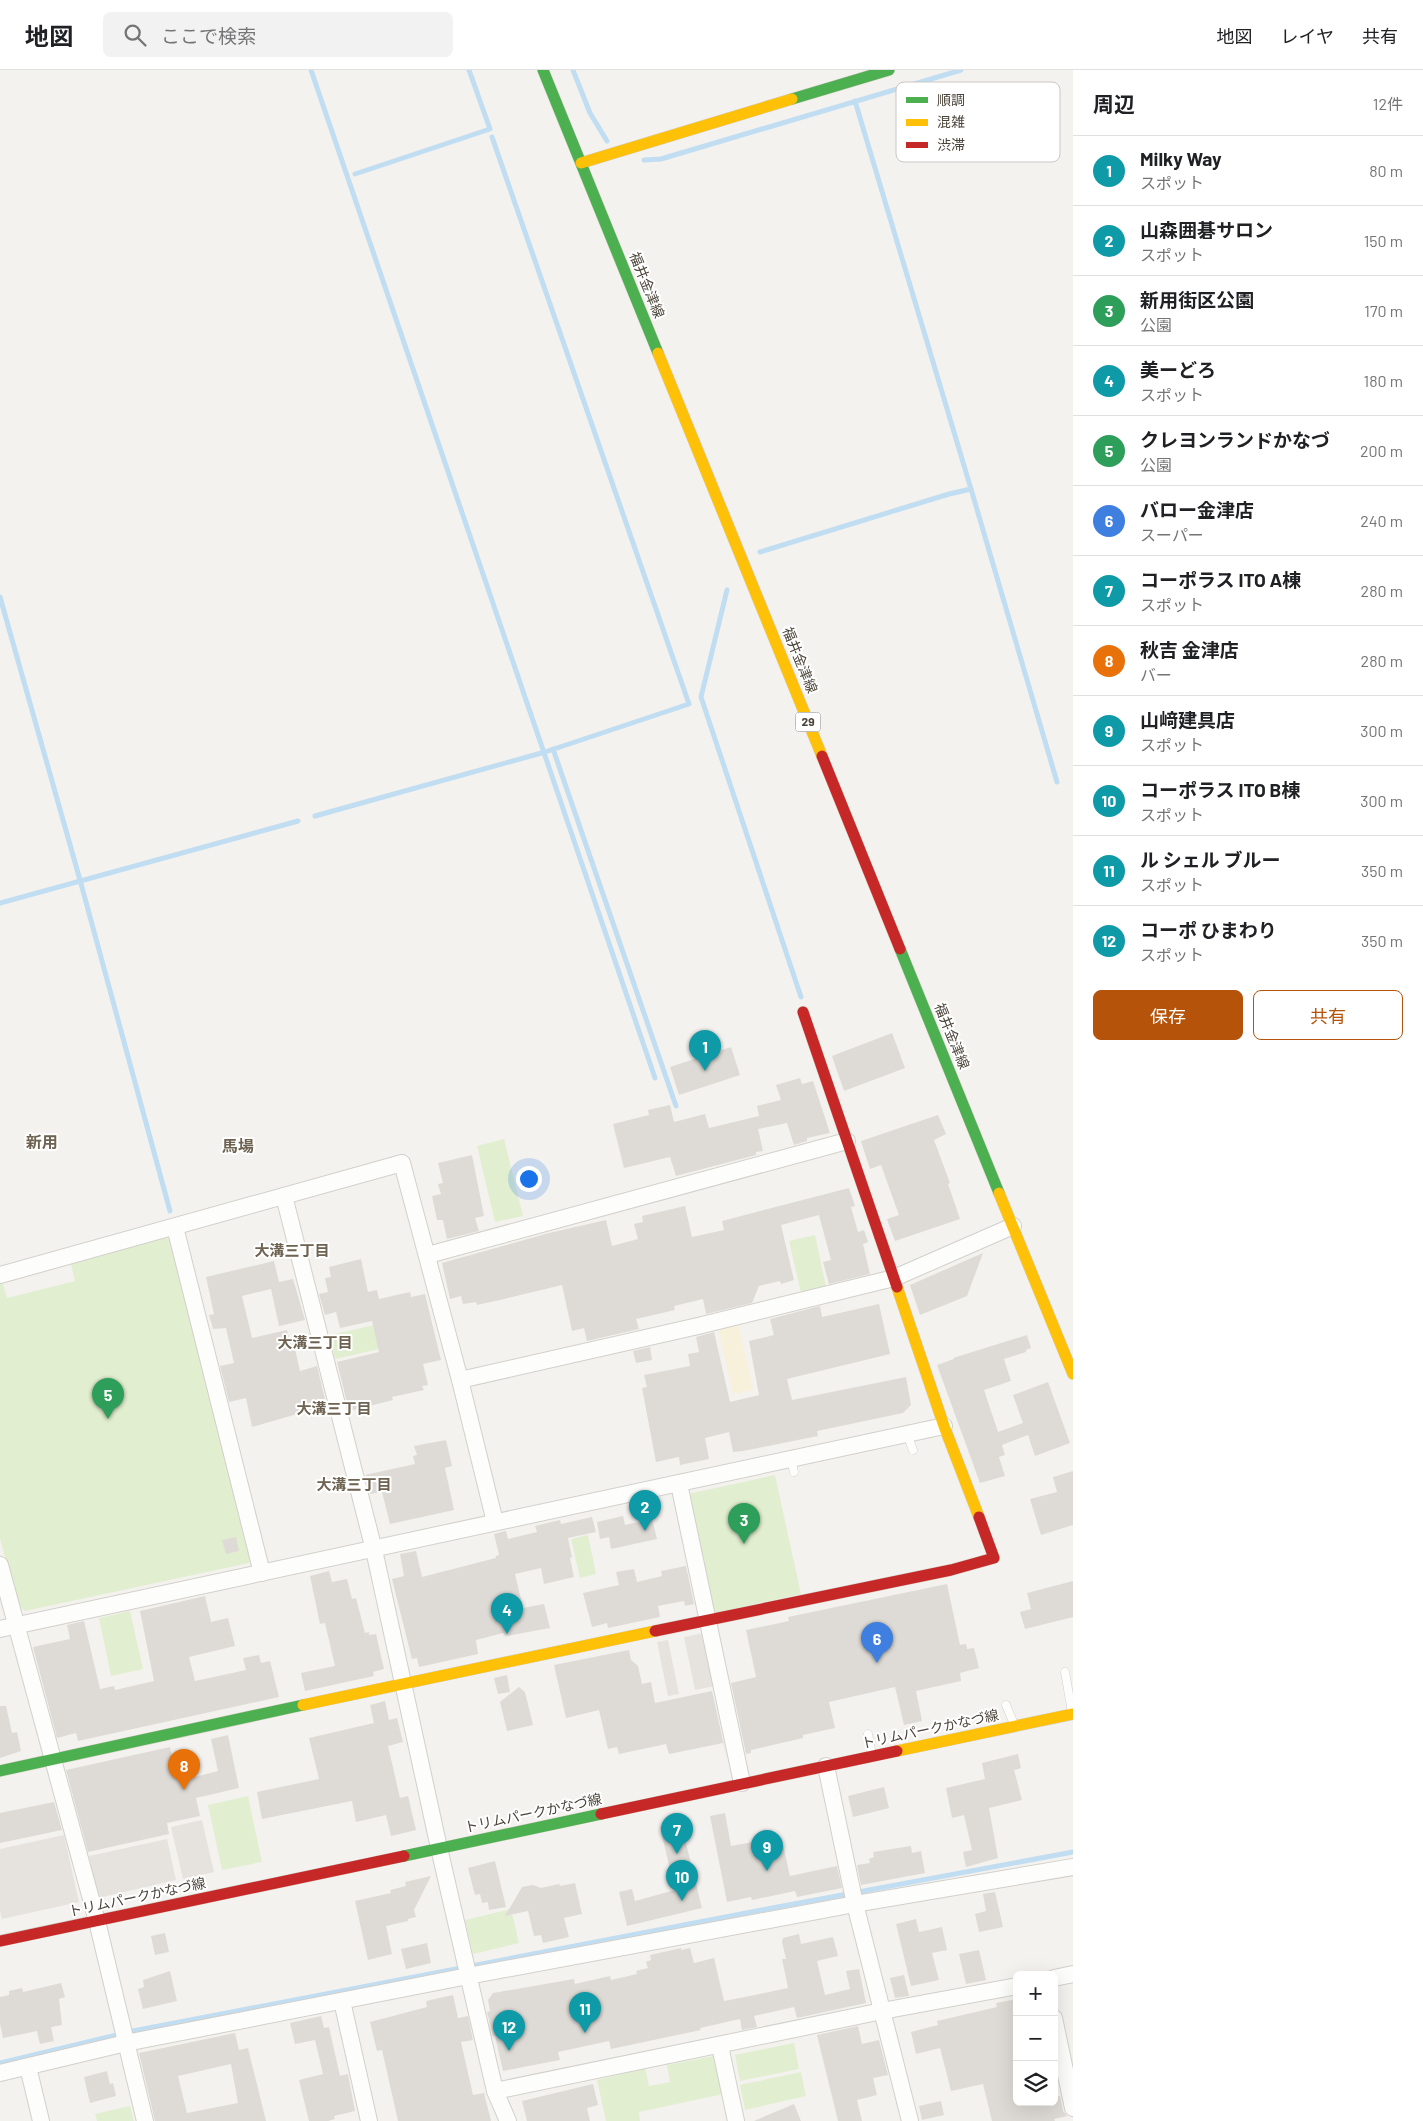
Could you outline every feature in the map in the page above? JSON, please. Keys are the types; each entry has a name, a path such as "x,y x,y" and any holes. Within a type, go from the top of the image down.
{"main road":[{"name":"福井金津線","path":"543,70 1073,1374"},
{"path":"581,164 889,70"},
{"path":"0,1771 404,1683 708,1620 820,1592 955,1569 994,1558 944,1426 803,1012"},
{"name":"トリムパークかなづ線","path":"0,1942 1073,1714"}],"street":[{"path":"428,1255 847,1141"},
{"path":"0,1275 402,1163 428,1255 495,1522"},
{"path":"284,1196 374,1550 438,1848 495,2091 508,2121"},
{"path":"460,1380 698,1326 894,1278 1013,1226"},
{"path":"175,1227 262,1573"},
{"path":"8,1628 679,1484 792,1466 910,1442 944,1426"},
{"path":"679,1484 742,1783"},
{"path":"0,1565 8,1628 53,1759 97,1921 145,2121"},
{"path":"826,1766 855,1904 910,2121"},
{"path":"0,2073 126,2043 468,1976 855,1904 1073,1867"},
{"path":"1058,1977 1073,1974"},
{"path":"495,2091 882,2011 1013,1987"},
{"path":"342,2001 369,2121"},
{"path":"1058,2037 1073,2108"},
{"path":"720,2046 736,2121"},
{"path":"28,2067 41,2121"}],"lane":[{"path":"1065,1672 1073,1714"},
{"path":"1006,1705 1015,1726"},
{"path":"868,1734 873,1757"}],"green space":[{"path":"504,1139 523,1216 495,1222 477,1146"},
{"path":"815,1235 826,1287 801,1293 789,1241"},
{"path":"164,1236 170,1240 253,1555 249,1563 25,1611 18,1605 0,1539 0,1282 2,1281 7,1298 75,1281 70,1260"},
{"path":"379,1324 384,1348 335,1359 330,1335"},
{"path":"775,1475 801,1594 714,1613 688,1494"},
{"path":"588,1535 596,1574 580,1578 571,1539"},
{"path":"130,1611 143,1669 111,1676 99,1618"},
{"path":"248,1796 262,1862 222,1870 208,1805"},
{"path":"511,1909 519,1943 473,1954 465,1920"},
{"path":"794,2043 799,2069 740,2081 735,2055"},
{"path":"714,2056 728,2093 639,2112 640,2121 606,2121 597,2080 645,2068 649,2086 670,2082 667,2065"},
{"path":"801,2072 806,2096 745,2110 740,2085"},
{"path":"130,2106 134,2121 97,2121 95,2114"}],"sand":[{"path":"738,1323 753,1390 733,1394 718,1327"}],"shaded area":[{"path":"704,1633 715,1686 695,1690 684,1637"},
{"path":"668,1640 679,1694 668,1696 657,1642"},
{"path":"202,1820 214,1872 183,1879 171,1827"},
{"path":"64,1835 79,1902 2,1919 0,1911 0,1849"},
{"path":"167,1839 176,1880 98,1898 89,1856"}],"building":[{"path":"892,1033 905,1068 844,1091 832,1056"},
{"path":"731,1047 740,1075 679,1095 670,1067"},
{"path":"800,1078 802,1084 813,1081 830,1133 807,1138 807,1141 794,1145 787,1123 758,1129 763,1151 756,1152 756,1155 676,1176 670,1157 624,1168 613,1124 649,1115 648,1110 670,1105 674,1122 705,1114 709,1128 759,1116 757,1106 781,1100 776,1085"},
{"path":"938,1115 946,1134 934,1140 950,1183 948,1184 960,1219 895,1241 887,1219 899,1215 881,1165 870,1169 861,1141"},
{"path":"472,1155 484,1216 475,1218 479,1231 447,1239 443,1220 437,1220 432,1196 441,1194 438,1184 443,1183 438,1163"},
{"path":"849,1188 855,1206 851,1207 858,1232 864,1230 868,1242 863,1244 870,1274 829,1284 823,1262 831,1260 819,1215 781,1225 794,1280 781,1284 780,1281 759,1286 752,1303 706,1314 703,1299 674,1306 675,1310 636,1319 639,1329 587,1341 584,1328 572,1331 562,1285 477,1305 476,1302 463,1304 461,1296 450,1299 442,1263 549,1233 606,1220 612,1246 638,1239 634,1224 643,1222 642,1216 685,1206 692,1237 724,1230 722,1221"},
{"path":"983,1253 967,1296 920,1315 910,1285"},
{"path":"361,1259 368,1292 377,1290 379,1299 410,1292 411,1297 425,1294 441,1360 423,1364 428,1385 422,1386 424,1390 392,1397 393,1400 349,1411 337,1362 379,1352 372,1321 340,1328 336,1312 325,1315 319,1294 328,1292 325,1278 331,1277 329,1267"},
{"path":"274,1261 279,1282 293,1279 305,1320 279,1326 271,1289 242,1296 252,1338 287,1330 292,1350 295,1349 300,1371 317,1366 325,1399 309,1404 311,1410 252,1427 246,1398 229,1402 220,1366 234,1363 226,1328 213,1329 209,1315 214,1314 206,1277"},
{"path":"879,1304 890,1354 787,1379 792,1400 906,1377 911,1405 903,1413 817,1431 818,1436 743,1451 733,1452 729,1432 705,1438 709,1459 680,1465 679,1457 656,1462 642,1388 647,1387 644,1375 690,1366 688,1354 699,1352 696,1337 714,1332 730,1402 759,1395 749,1341 774,1335 770,1319 820,1306 822,1317"},
{"path":"1027,1335 1031,1348 1026,1350 1026,1352 1004,1359 1011,1381 984,1390 998,1432 1023,1423 1013,1395 1048,1382 1070,1443 1035,1456 1028,1435 1002,1445 1005,1455 999,1457 1005,1476 980,1483 937,1365 953,1358"},
{"path":"650,1347 652,1360 636,1363 633,1351"},
{"path":"446,1440 452,1466 445,1468 454,1510 390,1524 382,1492 370,1494 365,1475 415,1464 413,1456 417,1455 414,1446"},
{"path":"1073,1471 1073,1525 1041,1535 1030,1499 1057,1492 1053,1477"},
{"path":"623,1516 625,1525 652,1519 657,1539 611,1549 609,1537 600,1539 597,1522"},
{"path":"592,1517 596,1532 568,1538 574,1577 544,1584 541,1568 515,1574 523,1608 544,1604 550,1628 506,1636 503,1633 476,1640 478,1654 419,1667 417,1658 412,1659 392,1579 404,1576 400,1554 416,1551 422,1577 496,1558 499,1555 494,1534 506,1531 508,1539 537,1532 535,1526 560,1520 561,1524"},
{"path":"236,1537 239,1551 226,1554 222,1540"},
{"path":"686,1566 694,1604 685,1606 684,1601 658,1606 660,1617 608,1628 607,1623 592,1627 583,1593 619,1585 616,1572 634,1569 637,1582 662,1576 661,1571"},
{"path":"329,1571 332,1582 347,1579 352,1599 356,1598 365,1633 369,1632 369,1635 376,1634 384,1669 373,1672 374,1676 305,1691 301,1673 335,1666 325,1623 320,1624 310,1576"},
{"path":"1073,1581 1073,1617 1025,1629 1020,1612 1031,1609 1027,1593"},
{"path":"947,1584 960,1645 966,1644 967,1649 974,1648 979,1668 960,1673 961,1681 916,1691 922,1721 904,1725 895,1687 829,1702 835,1728 803,1735 803,1738 751,1750 751,1753 746,1754 731,1683 756,1677 746,1630 789,1621 788,1617"},
{"path":"205,1596 211,1622 228,1618 235,1646 189,1657 195,1681 246,1670 243,1658 259,1655 261,1663 270,1661 279,1697 78,1741 76,1733 57,1738 33,1647 70,1639 67,1625 84,1621 100,1689 114,1686 115,1690 154,1681 140,1611"},
{"path":"629,1650 631,1660 638,1666 642,1684 651,1682 655,1703 712,1691 727,1759 723,1743 669,1754 666,1744 619,1754 617,1747 608,1749 599,1710 566,1718 554,1665"},
{"path":"507,1675 510,1692 498,1694 494,1678"},
{"path":"519,1687 525,1692 533,1725 507,1731 500,1702"},
{"path":"385,1701 389,1720 397,1718 403,1742 388,1746 400,1798 408,1796 416,1830 391,1836 386,1815 356,1822 352,1801 262,1819 257,1792 319,1779 309,1738 374,1723 370,1705"},
{"path":"0,1706 6,1706 12,1733 17,1732 21,1751 0,1758"},
{"path":"228,1735 239,1788 196,1798 200,1816 167,1823 169,1834 88,1852 66,1770 170,1747 175,1770 182,1768 183,1772 189,1771 191,1778 218,1771 211,1739"},
{"path":"1018,1754 1021,1768 1014,1770 1022,1800 989,1808 998,1858 966,1867 963,1852 972,1850 964,1815 952,1818 946,1788 985,1779 982,1763"},
{"path":"884,1787 889,1808 853,1817 848,1796"},
{"path":"54,1802 62,1830 0,1843 0,1813"},
{"path":"725,1813 731,1846 758,1841 760,1850 783,1845 790,1876 837,1866 842,1888 797,1897 795,1891 752,1900 751,1897 727,1902 710,1816"},
{"path":"681,1823 702,1908 627,1926 619,1892 632,1889 635,1901 675,1890 660,1827"},
{"path":"911,1846 912,1853 921,1851 925,1873 861,1885 857,1865 870,1863 869,1859 874,1857 873,1852"},
{"path":"495,1861 506,1907 489,1910 488,1902 482,1903 480,1894 475,1895 468,1868"},
{"path":"431,1876 414,1910 416,1917 408,1919 408,1921 386,1926 392,1954 368,1960 355,1901 391,1893 390,1890 406,1886 405,1882"},
{"path":"575,1883 582,1914 564,1918 569,1937 543,1943 541,1935 534,1936 528,1911 505,1916 522,1887 533,1885 541,1888"},
{"path":"995,1892 1003,1927 979,1932 975,1914 986,1911 983,1894"},
{"path":"916,1919 919,1932 942,1927 947,1950 932,1953 939,1980 911,1986 896,1924"},
{"path":"165,1933 169,1952 155,1955 151,1936"},
{"path":"799,1934 801,1944 833,1937 838,1956 817,1961 825,1995 850,1989 846,1971 859,1969 866,2003 797,2018 794,2007 754,2016 757,2027 742,2030 740,2019 700,2028 701,2030 611,2049 609,2041 558,2052 560,2060 503,2071 487,2012 490,2011 488,2000 493,1993 574,1979 575,1984 610,1976 611,1980 637,1974 636,1971 648,1968 646,1962 651,1960 650,1955 681,1948 681,1950 690,1948 694,1963 714,1958 724,2001 750,1996 788,1988 782,1959 786,1959 782,1942 783,1938"},
{"path":"427,1943 431,1963 406,1969 401,1949"},
{"path":"979,1950 986,1980 966,1984 959,1954"},
{"path":"170,1971 177,2001 143,2009 138,1989 144,1987 143,1980"},
{"path":"904,1975 909,1996 895,1998 890,1978"},
{"path":"61,1983 65,1997 59,1999 62,2025 51,2027 54,2041 40,2044 37,2031 3,2038 0,2024 0,1997 9,1995 9,1991 22,1988 23,1992"},
{"path":"453,1995 458,2018 468,2016 473,2040 461,2042 473,2095 484,2093 491,2121 398,2121 382,2050 377,2051 370,2022 427,2007 426,2001"},
{"path":"1013,2000 1013,2106 1058,2106 1058,2096 1060,2096 1063,2111 1067,2116 1054,2119 1055,2121 992,2121 983,2084 951,2091 940,2048 916,2054 911,2032 938,2025 937,2021 997,2007 996,2003"},
{"path":"321,2016 324,2028 329,2027 340,2076 348,2074 355,2111 334,2116 335,2119 328,2121 309,2121 299,2080 323,2074 315,2040 295,2044 290,2023"},
{"path":"858,2026 862,2044 879,2040 888,2075 873,2078 877,2095 857,2100 862,2121 838,2121 817,2035"},
{"path":"235,2033 239,2050 248,2048 266,2121 155,2121 139,2053","holes":["231,2064 238,2103 187,2113 178,2076"]},
{"path":"107,2071 110,2084 113,2083 116,2096 90,2103 84,2077"},
{"path":"593,2084 598,2105 587,2108 590,2121 527,2121 522,2101"},
{"path":"941,2101 944,2115 922,2120 919,2106"},
{"path":"794,2104 801,2121 754,2121"}],"waterway":[{"path":"311,70 655,1078"},
{"path":"355,174 490,129 469,70"},
{"path":"573,70 590,113 607,141"},
{"path":"921,82 961,70"},
{"path":"644,160 661,159 896,89"},
{"path":"760,552 949,494 971,489 855,101"},
{"path":"315,816 545,752 689,704 492,137"},
{"path":"971,489 1057,782"},
{"path":"727,590 701,697 801,997"},
{"path":"0,597 80,880 170,1211"},
{"path":"553,749 676,1106"},
{"path":"0,903 298,821"},
{"path":"0,2063 133,2031 1073,1852"}],"traffic: fast":[{"path":"543,70 658,353"},
{"path":"792,99 889,70"},
{"path":"900,949 999,1193"},
{"path":"0,1771 303,1705"},
{"path":"404,1856 601,1814"}],"traffic: slow":[{"path":"581,163 792,99"},
{"path":"658,353 822,756"},
{"path":"999,1193 1073,1374"},
{"path":"897,1287 944,1426 979,1517"},
{"path":"303,1705 655,1631"},
{"path":"897,1751 1073,1714"}],"traffic: jam":[{"path":"822,756 900,949"},
{"path":"803,1012 897,1287"},
{"path":"655,1631 951,1570 994,1558 979,1517"},
{"path":"601,1814 897,1751"},
{"path":"0,1941 404,1856"}],"place":[{"name":"Milky Way","path":"705,1071"},
{"name":"クレヨンランドかなづ","path":"108,1419"},
{"name":"山森囲碁サロン","path":"645,1531"},
{"name":"新用街区公園","path":"744,1544"},
{"name":"美ーどろ","path":"507,1634"},
{"name":"バロー金津店","path":"877,1663"},
{"name":"秋吉 金津店","path":"184,1790"},
{"name":"コーポラス ITO A棟","path":"677,1854"},
{"name":"山﨑建具店","path":"767,1871"},
{"name":"コーポラス ITO B棟","path":"682,1901"},
{"name":"ル シェル ブルー","path":"585,2033"},
{"name":"コーポ ひまわり","path":"509,2051"}],"district":[{"name":"新用","path":"42,1142"},
{"name":"馬場","path":"238,1146"},
{"name":"大溝三丁目","path":"292,1251"},
{"name":"大溝三丁目","path":"315,1343"},
{"name":"大溝三丁目","path":"334,1409"},
{"name":"大溝三丁目","path":"354,1485"}]}
